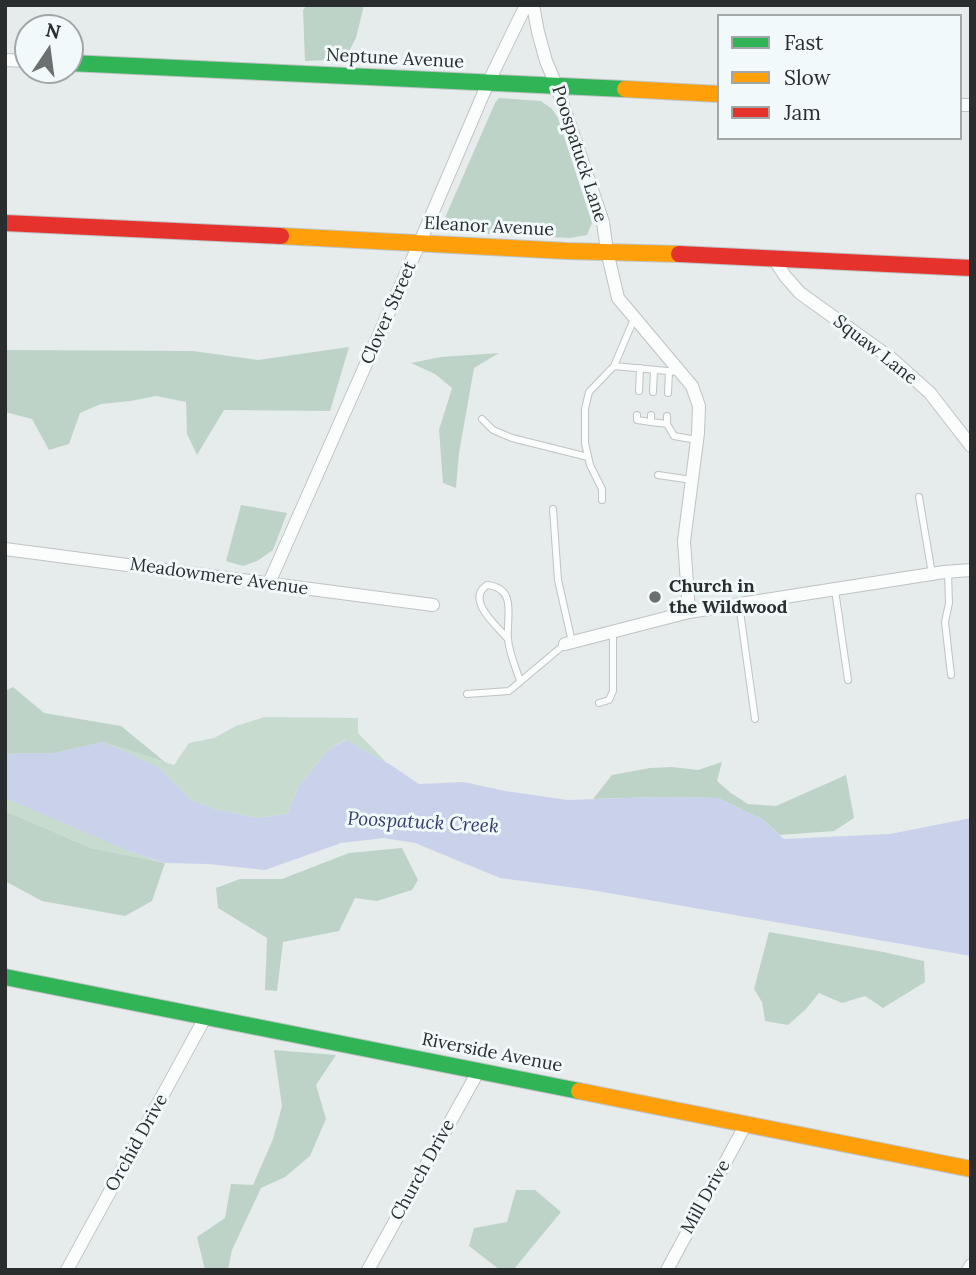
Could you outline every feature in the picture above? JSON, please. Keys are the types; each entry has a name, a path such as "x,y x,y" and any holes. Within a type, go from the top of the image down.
{"street":[{"name":"Clover Street","path":"269,583 421,242 488,83 526,5"},
{"name":"Poospatuck Lane","path":"533,5 547,61 603,222 618,298 676,372 692,386 699,406 684,541 689,612"},
{"name":"Neptune Avenue","path":"84,64 717,94"},
{"name":"Eleanor Avenue","path":"5,223 971,268"},
{"name":"Squaw Lane","path":"774,259 800,293 892,359 930,393 971,446"},
{"name":"Meadowmere Avenue","path":"5,549 433,605"},
{"path":"568,643 689,612 971,570"},
{"name":"Riverside Avenue","path":"5,977 971,1169"},
{"name":"Orchid Drive","path":"67,1270 206,1016"},
{"name":"Church Drive","path":"368,1270 479,1070"},
{"name":"Mill Drive","path":"667,1270 746,1124"},
{"path":"968,1270 971,1265"}],"lane":[{"path":"602,500 602,489 590,465 584,443 585,409 589,392 614,366 635,317"},
{"path":"614,366 676,372 668,393"},
{"path":"639,391 640,368"},
{"path":"653,392 654,370"},
{"path":"637,415 637,420 667,420 674,436 697,440"},
{"path":"482,419 492,430 512,438 588,457"},
{"path":"658,474 692,480"},
{"path":"919,497 932,574"},
{"path":"467,694 509,691 568,643 558,580 553,509"},
{"path":"948,572 950,603 945,622 951,675"},
{"path":"508,639 481,606 479,593 487,585 499,587 508,600 508,639 520,681"},
{"path":"835,590 848,680"},
{"path":"739,604 755,719"},
{"path":"599,703 609,700 613,691 613,631"}],"green space":[{"path":"307,5 364,5 356,38 347,55 330,60 305,61 303,10"},
{"path":"499,98 541,101 552,109 558,118 592,223 587,235 570,238 447,232 444,220"},
{"path":"349,347 330,411 224,410 197,455 187,434 186,402 156,396 101,404 80,413 69,444 49,450 32,419 5,412 5,350 193,351 258,360"},
{"path":"499,353 474,368 459,453 456,488 443,483 439,430 452,388 435,374 411,363 441,357"},
{"path":"241,505 287,513 273,550 257,561 243,566 226,561"},
{"path":"13,687 44,713 121,726 165,762 103,742 54,753 5,754 5,691"},
{"path":"265,717 358,718 358,733 386,762 345,740 328,750 298,787 287,814 257,818 215,809 191,800 158,767 128,851 165,863 91,848 5,811 5,754 54,753 103,742 174,765 189,743 214,738 236,726"},
{"path":"722,762 717,781 748,804 776,806 846,775 854,818 834,831 780,835 762,819 718,798 593,799 612,775 650,768 698,770"},
{"path":"5,811 91,848 165,863 152,901 125,916 42,901 5,881"},
{"path":"402,848 418,880 412,890 377,901 355,898 339,931 283,942 277,991 265,990 267,938 218,908 216,888 240,879 282,879 349,853"},
{"path":"769,932 924,961 925,982 883,1008 865,996 842,1003 819,993 788,1025 765,1021 762,1002 754,989"},
{"path":"274,1050 336,1055 316,1085 326,1119 310,1156 285,1177 261,1188 232,1250 228,1270 205,1270 197,1237 225,1218 231,1184 253,1185 273,1139 282,1106"},
{"path":"516,1190 535,1190 561,1212 514,1269 500,1270 469,1246 474,1228 507,1222"}],"water":[{"name":"Poospatuck Creek","path":"346,740 419,784 464,782 568,800 718,798 762,819 784,839 890,834 971,818 971,956 591,890 500,878 415,843 384,838 341,843 265,870 165,863 128,851 5,798 5,754 54,753 103,742 158,767 191,800 215,809 257,818 287,814 298,787 328,750"}],"traffic: fast":[{"path":"84,64 625,89"},
{"path":"5,977 579,1091"}],"traffic: slow":[{"path":"625,89 717,94"},
{"path":"281,236 679,254"},
{"path":"579,1091 971,1169"}],"traffic: jam":[{"path":"5,223 281,236"},
{"path":"679,254 971,268"}],"place":[{"name":"Church in the Wildwood","path":"655,597"}]}
